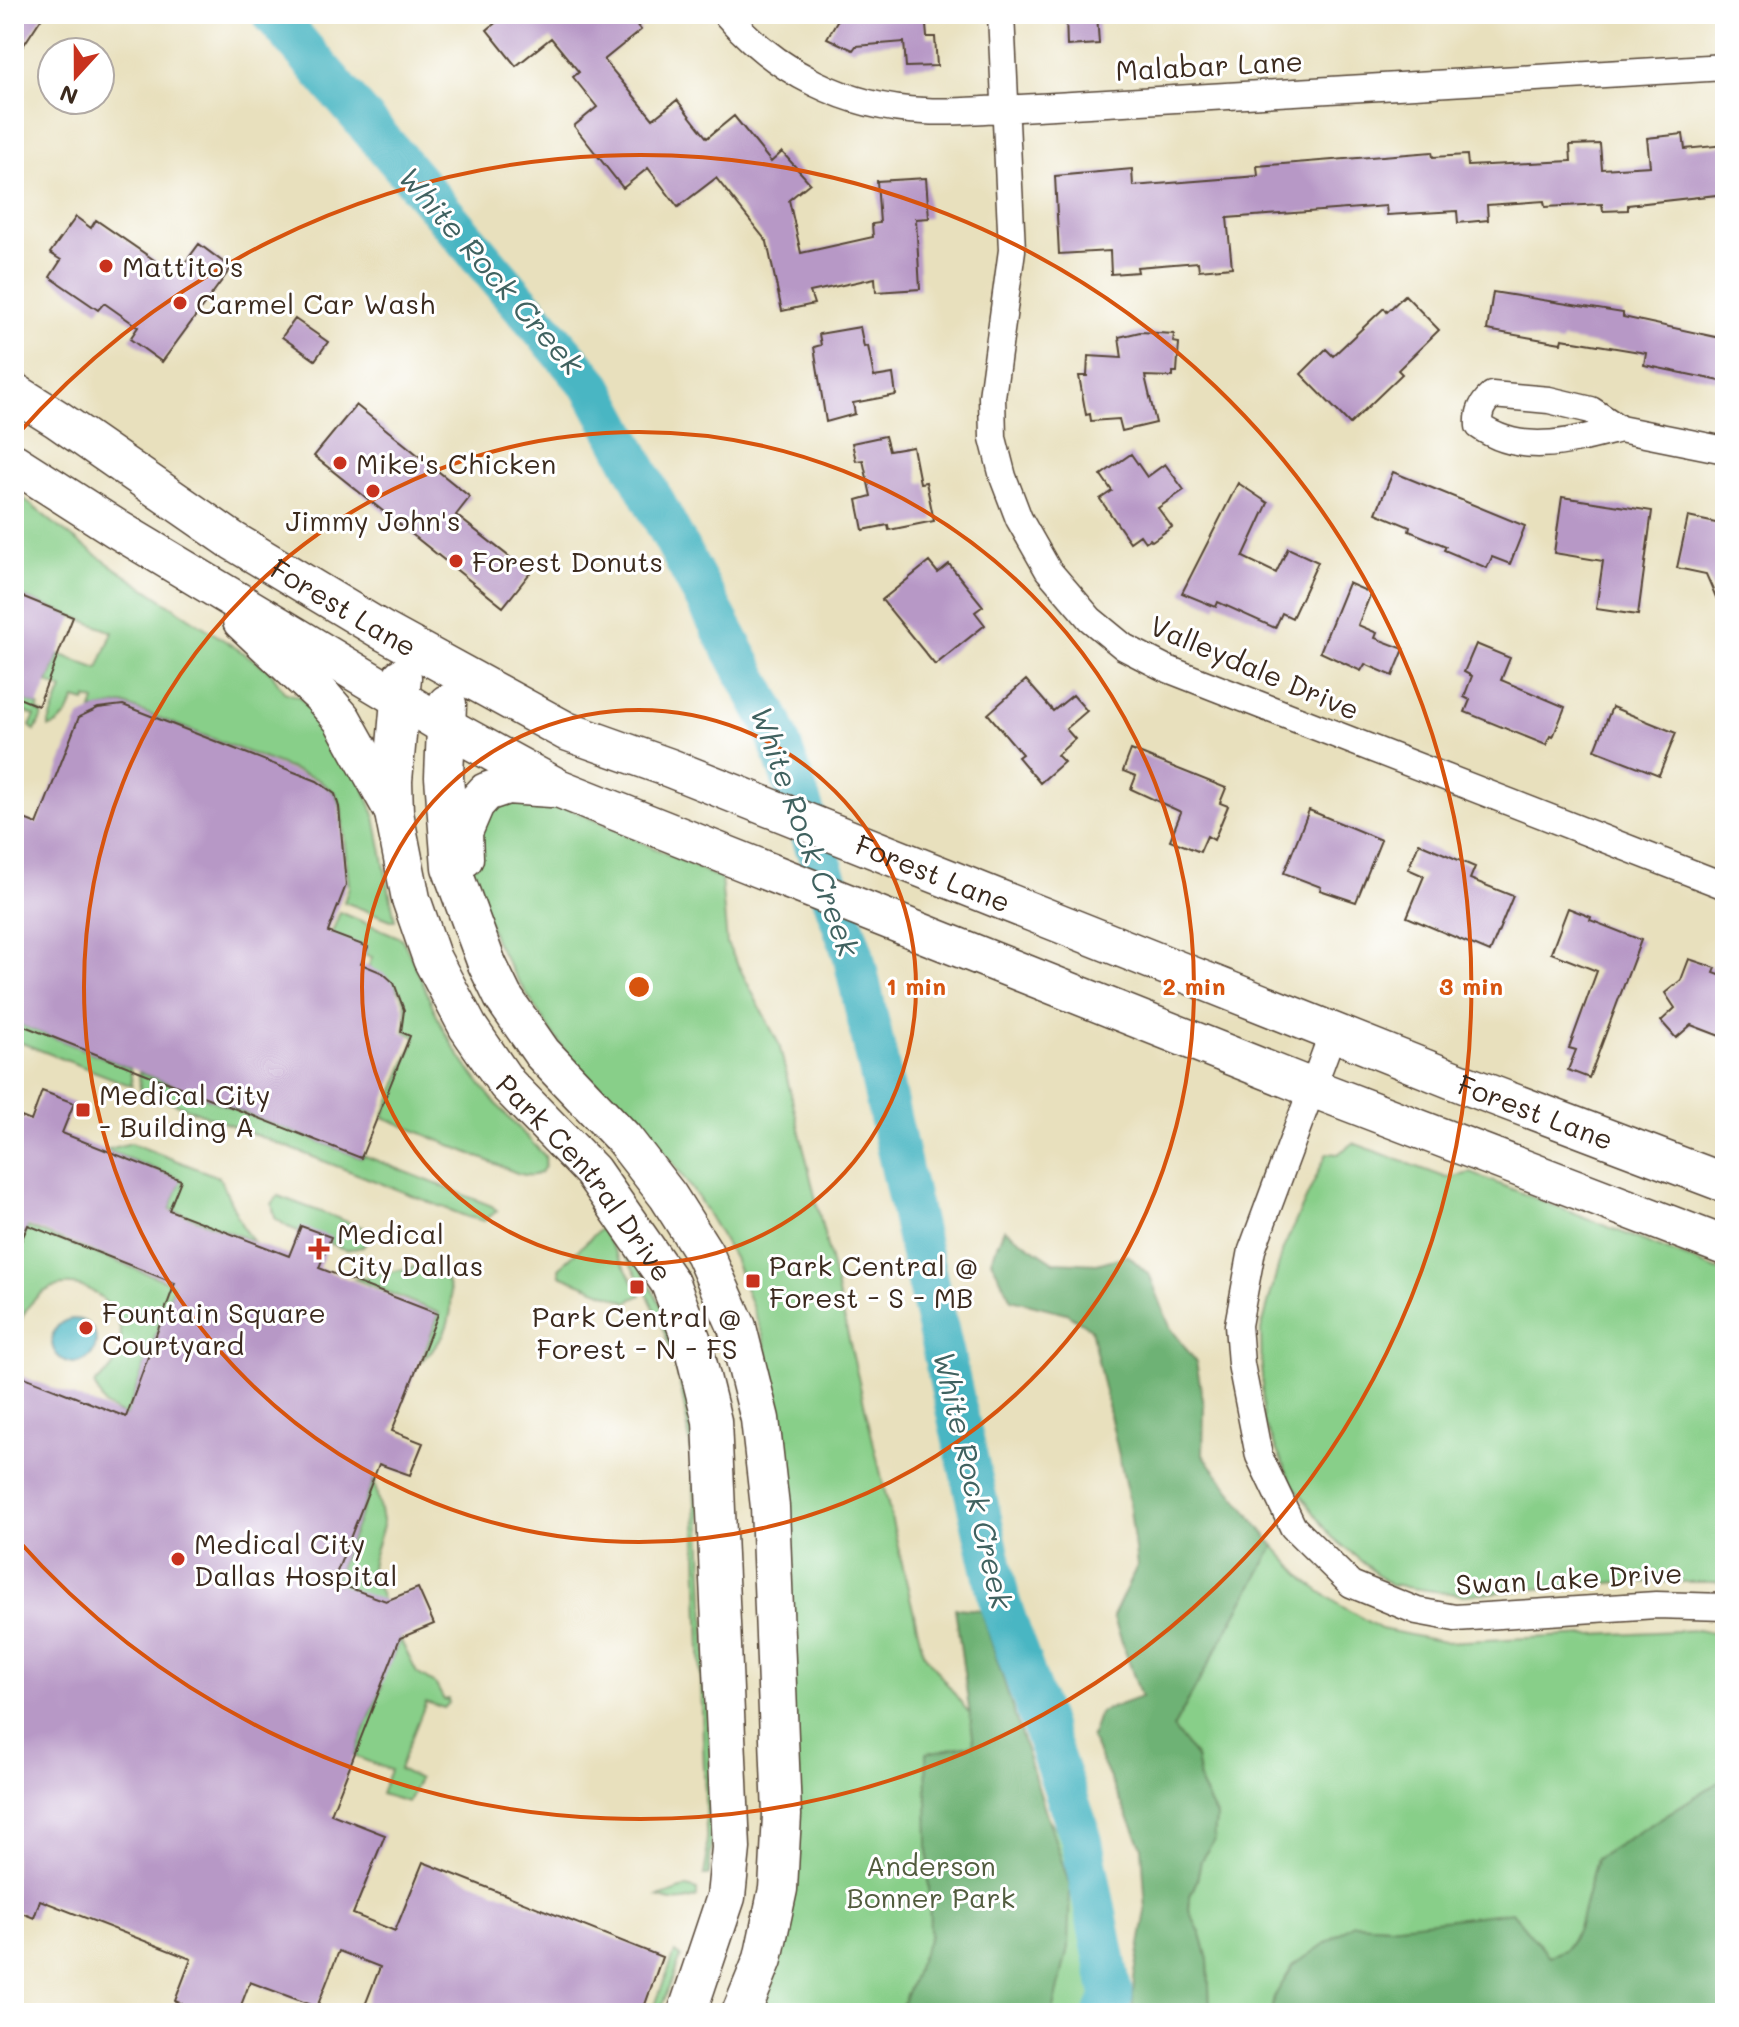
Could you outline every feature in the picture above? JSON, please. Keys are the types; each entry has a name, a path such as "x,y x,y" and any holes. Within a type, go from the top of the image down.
{"main road":[{"name":"Forest Lane","path":"17,394 233,541 447,666 566,731 670,768 1333,1032 1725,1183"},
{"name":"Forest Lane","path":"14,463 447,727 558,788 1312,1088 1725,1246"},
{"path":"191,573 321,695 342,719 394,813"},
{"name":"Park Central Drive","path":"405,642 393,781 394,813 411,899 432,959 468,1027 507,1084 592,1171 670,1283 692,1341 712,1421 731,1848 726,1897 687,2013"},
{"name":"Park Central Drive","path":"447,666 444,777 451,867 473,932 503,997 542,1053 623,1138 668,1196 704,1253 737,1327 760,1419 770,1507 782,1815 778,1889 763,1959 741,2013"},
{"path":"473,932 463,832 475,804 486,792 507,785 558,788"},
{"path":"592,1171 623,1138"},
{"path":"711,1944 763,1959"}],"street":[{"name":"Malabar Lane","path":"726,14 779,62 832,93 876,106 924,111 1725,67"},
{"name":"Valleydale Drive","path":"1001,14 1012,250 992,397 993,438 1019,519 1048,570 1090,619 1124,647 1165,668 1725,886"},
{"path":"1620,429 1725,450"},
{"name":"Swan Lake Drive","path":"1333,1032 1252,1250 1238,1325 1241,1364 1259,1456 1293,1527 1351,1584 1417,1611 1455,1618 1656,1605 1714,1604 1725,1607"}],"green space":[{"path":"14,490 103,560 270,671 284,692 300,697 331,734 364,787 375,817 395,920 344,902 349,887 341,807 335,793 317,779 123,704 92,710 95,701 75,699 62,721 49,727 62,689 48,683 59,654 98,669 113,632 14,593"},
{"path":"14,696 39,706 37,711 43,714 35,731 30,726 35,716 14,707"},
{"name":"Anderson Bonner Park","path":"498,798 555,802 721,879 727,944 779,1044 923,1652 1072,1850 1106,1997 1099,2013 758,2013 788,1510 775,1388 763,1336 734,1258 699,1199 670,1159 580,1069 551,1032 495,941 472,872 469,833"},
{"path":"340,912 401,938 439,1021 466,1066 545,1156 544,1168 538,1174 517,1173 383,1117 416,1037 404,1031 406,1009 400,992 387,978 368,968 372,957 329,940"},
{"path":"14,1022 130,1068 132,1086 14,1040"},
{"path":"139,1072 361,1158 363,1155 492,1206 497,1211 484,1221 468,1217 140,1090"},
{"path":"131,1143 219,1177 244,1230 253,1241 170,1209 181,1179 106,1150"},
{"path":"1353,1143 1447,1178 1471,1173 1725,1273 1725,1582 1620,1582 1464,1595 1390,1585 1331,1536 1292,1483 1263,1421 1261,1330 1283,1249 1327,1153 1338,1154"},
{"path":"278,1196 364,1228 369,1238 363,1247 346,1250 288,1227 275,1218 272,1204"},
{"path":"604,1223 612,1226 634,1257 668,1318 697,1426 713,1826 709,1875 704,1875 707,1858 696,1513 684,1404 676,1368 659,1319 638,1277"},
{"path":"28,1227 174,1284 126,1417 105,1406 94,1384 113,1366 121,1346 119,1325 110,1307 94,1293 76,1286 55,1287 31,1303 14,1336 14,1263"},
{"path":"601,1228 641,1295 627,1302 560,1275 559,1268"},
{"path":"1004,1229 1054,1262 1097,1264 1128,1255 1150,1276 1170,1327 1196,1362 1204,1405 1203,1455 1274,1546 1173,1728 1196,1758 1201,1786 1216,1816 1214,1840 1201,1860 1190,1896 1189,1911 1201,1934 1208,1960 1210,2013 1132,2013 1134,1979 1146,1911 1142,1847 1091,1738 1100,1712 1141,1697 1113,1616 1137,1566 1129,1501 1091,1329 1066,1313 1011,1299 991,1260"},
{"path":"428,1264 437,1269 449,1286 451,1307 442,1337 421,1362 439,1313 355,1279"},
{"path":"374,1479 383,1526 371,1570 383,1602 326,1602"},
{"path":"1274,1546 1307,1582 1381,1629 1444,1642 1698,1630 1725,1636 1725,1778 1596,1859 1578,1929 1565,1950 1549,1957 1432,1922 1390,1926 1353,1924 1274,1997 1271,2013 1210,2013 1208,1960 1201,1934 1189,1911 1190,1896 1201,1860 1214,1840 1216,1816 1201,1786 1196,1758 1173,1728"},
{"path":"955,1608 981,1610 1070,1887 1068,1947 1053,2013 899,2013 930,1935 926,1753 974,1744"},
{"path":"400,1639 417,1673 436,1685 449,1703 444,1708 426,1702 399,1769 419,1779 408,1802 381,1794 390,1770 354,1756 382,1686 362,1677 389,1665"},
{"path":"1725,1778 1725,1914 1720,1918 1725,1951 1725,2013 1271,2013 1274,1997 1293,1966 1353,1924 1390,1926 1512,1912 1549,1956 1565,1950 1578,1929 1596,1859"},
{"path":"687,1887 697,1890 697,1897 678,1902 658,1897"},
{"path":"675,1953 681,1957 659,2013 652,2013"}],"water":[{"path":"74,1319 90,1325 96,1341 90,1357 74,1363 58,1357 52,1341 58,1325"}],"building":[{"path":"14,14 44,14 14,60"},
{"path":"506,14 627,14 641,30 604,60 653,119 677,100 707,138 734,116 771,162 782,152 810,183 789,200 801,253 873,237 872,224 880,223 877,181 926,178 929,218 916,219 920,289 876,292 875,278 810,292 814,304 782,311 767,242 716,178 678,207 648,168 623,188 574,126 597,107 573,77 579,72 551,38 516,66 487,30"},
{"path":"841,14 925,14 927,37 935,37 937,66 906,67 904,42 856,46 853,50 827,38"},
{"path":"1066,14 1097,14 1099,44 1067,46"},
{"path":"1683,134 1685,149 1725,145 1725,194 1628,205 1628,210 1603,211 1602,204 1545,207 1544,201 1487,205 1488,220 1458,223 1457,211 1387,215 1386,206 1227,218 1232,267 1199,270 1198,262 1137,267 1138,272 1111,274 1110,251 1059,254 1055,176 1132,169 1133,186 1258,176 1257,166 1432,152 1433,157 1467,155 1468,166 1571,161 1570,145 1600,144 1602,169 1650,166 1647,138"},
{"path":"76,217 91,228 96,220 176,275 199,244 231,268 162,362 130,339 138,327 104,303 98,310 50,277 61,260 50,253"},
{"path":"1493,292 1623,313 1623,317 1725,339 1725,382 1644,365 1646,353 1487,330"},
{"path":"1405,295 1439,330 1398,370 1402,374 1350,424 1301,374 1326,349 1333,356 1384,308 1387,312"},
{"path":"295,319 328,342 315,360 282,337"},
{"path":"860,327 864,347 868,346 874,377 893,374 896,395 853,403 855,414 826,422 814,347 821,345 819,334"},
{"path":"1140,332 1174,334 1173,342 1179,343 1177,372 1173,372 1173,377 1145,376 1156,423 1122,431 1119,419 1091,421 1090,414 1086,415 1079,376 1087,376 1088,356 1122,358 1119,337"},
{"path":"356,405 470,497 456,515 530,573 503,607 314,456"},
{"path":"885,436 889,451 913,447 920,483 926,482 934,521 889,530 888,525 863,530 857,500 871,496 863,460 856,461 852,443"},
{"path":"1131,454 1147,477 1165,464 1184,490 1158,508 1172,527 1152,541 1145,542 1140,535 1130,542 1100,499 1112,491 1101,475"},
{"path":"1393,472 1525,526 1510,564 1492,557 1487,568 1444,550 1446,546 1376,513"},
{"path":"1238,483 1268,503 1243,557 1276,573 1288,548 1318,562 1292,618 1282,613 1275,628 1218,602 1216,607 1182,593"},
{"path":"1562,497 1652,511 1638,615 1596,609 1603,561 1554,553"},
{"path":"1688,517 1725,525 1725,618 1706,574 1677,568"},
{"path":"929,562 938,573 949,564 983,606 975,612 985,625 935,665 882,600"},
{"path":"1348,583 1371,593 1358,625 1377,633 1375,638 1404,649 1393,676 1365,664 1361,671 1320,652"},
{"path":"14,593 73,617 38,706 14,696"},
{"path":"1476,644 1510,658 1501,680 1565,707 1553,737 1550,736 1546,745 1465,712 1470,700 1464,697 1472,676 1464,672"},
{"path":"1026,680 1053,711 1073,695 1087,711 1066,729 1075,739 1057,755 1064,762 1040,783 1018,757 1022,754 988,714"},
{"path":"123,705 317,781 335,794 339,807 346,885 328,932 368,947 361,964 383,973 394,983 404,1010 401,1032 410,1036 361,1158 14,1022 14,815 37,824 79,717 98,708"},
{"path":"1612,707 1676,733 1659,775 1595,750"},
{"path":"1131,750 1226,788 1220,803 1228,806 1214,840 1207,836 1200,852 1170,840 1181,812 1131,789 1136,776 1123,771"},
{"path":"1309,810 1381,840 1356,902 1284,873"},
{"path":"1419,843 1475,867 1470,879 1513,896 1490,952 1407,917 1424,876 1408,869"},
{"path":"1568,908 1641,940 1589,1078 1568,1070 1576,1050 1569,1048 1597,971 1551,953"},
{"path":"1689,959 1716,968 1714,973 1725,977 1725,1038 1691,1025 1676,1038 1661,1021 1675,1008 1665,993 1681,980"},
{"name":"Medical City Dallas Hospital","path":"42,1091 74,1103 62,1133 181,1180 169,1210 289,1256 301,1226 331,1237 319,1268 438,1314 392,1431 423,1443 410,1475 379,1464 333,1582 386,1601 418,1588 434,1624 400,1638 331,1814 385,1835 353,1914 395,1931 423,1862 662,1957 642,2013 362,2013 380,1967 339,1951 317,2007 250,1982 238,2013 206,2013 175,2001 191,1959 40,1900 34,1918 14,1910 14,1373 126,1417 175,1283 28,1225 14,1257 14,1114 31,1121"}],"waterway":[{"name":"White Rock Creek","path":"273,14 593,388 773,724 853,954 1000,1603 1081,1837 1112,1996 1105,2013"}],"place":[{"name":"Mattito's","path":"106,266"},
{"name":"Carmel Car Wash","path":"180,303"},
{"name":"Mike's Chicken","path":"340,463"},
{"name":"Jimmy John's","path":"373,491"},
{"name":"Forest Donuts","path":"456,561"},
{"name":"Medical City - Building A","path":"83,1110"},
{"name":"Medical City Dallas","path":"319,1249"},
{"name":"Park Central @ Forest - S - MB","path":"753,1281"},
{"name":"Park Central @ Forest - N - FS","path":"637,1287"},
{"name":"Fountain Square Courtyard","path":"86,1328"},
{"name":"Medical City Dallas Hospital","path":"178,1559"}]}
